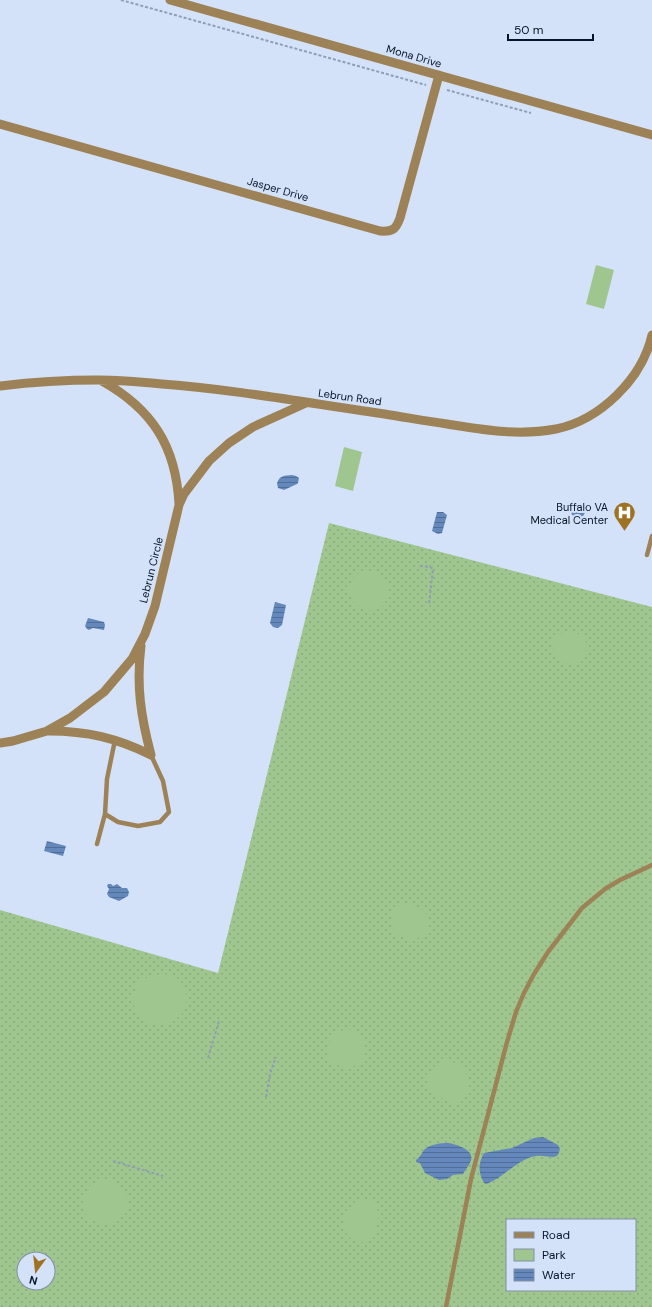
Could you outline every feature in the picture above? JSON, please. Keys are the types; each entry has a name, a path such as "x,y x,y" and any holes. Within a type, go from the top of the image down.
{"street":[{"name":"Mona Drive","path":"170,0 652,135"},
{"name":"Jasper Drive","path":"0,124 388,232 393,230 400,218 439,75"},
{"name":"Lebrun Road","path":"0,386 55,381 100,380 204,387 504,433 533,432 572,424 600,409 630,380 642,361 652,335"},
{"name":"Lebrun Circle","path":"100,380 137,404 154,425 166,444 172,460 176,476 179,505"},
{"name":"Lebrun Circle","path":"0,743 13,741 47,730 70,718 104,692 132,659 142,640 154,606 179,505 184,494 209,461 229,442 253,427 306,403"},
{"name":"Lebrun Circle","path":"142,640 139,666 139,687 146,735 152,755"},
{"name":"Lebrun Circle","path":"47,730 82,732 115,740 152,755"}],"lane":[{"path":"647,555 652,536"},
{"path":"97,844 105,814 107,779 115,740"},
{"path":"105,814 118,822 138,826 160,822 169,812 162,781 152,755"},
{"path":"446,1307 471,1179 507,1042 516,1012 524,993 548,952 582,908 605,889 652,865"}],"path":[{"path":"121,0 424,85"},
{"path":"420,566 430,567 433,569 428,604"},
{"path":"208,1058 219,1021"},
{"path":"266,1097 270,1074 276,1057"},
{"path":"113,1162 163,1176"}],"green space":[{"path":"596,265 614,270 604,309 586,304"},
{"path":"344,447 362,452 353,491 335,486"},
{"path":"329,523 652,607 652,1307 0,1307 0,910 218,973"},
{"path":"364,571 373,572 379,575 388,585 388,597 386,601 380,608 375,610 370,611 360,608 352,600 350,595 350,583 357,574"},
{"path":"567,632 581,635 587,646 584,656 577,662 570,664 557,656 553,649 553,642 557,636"},
{"path":"405,904 413,905 419,908 425,912 429,918 428,928 423,935 408,939 400,936 394,931 391,924 393,914 395,910"},
{"path":"160,974 172,975 179,980 183,984 187,999 185,1010 177,1019 157,1025 142,1019 134,1007 133,999 137,986 143,980"},
{"path":"348,1029 358,1034 363,1040 365,1048 364,1056 360,1062 353,1066 345,1067 331,1062 328,1058 327,1052 328,1045 334,1035 339,1031"},
{"path":"445,1061 462,1067 468,1077 468,1089 465,1095 460,1101 455,1103 451,1103 434,1095 429,1090 428,1086 429,1078 434,1067"},
{"path":"102,1180 110,1181 115,1184 121,1189 127,1198 128,1205 126,1213 114,1222 97,1222 89,1218 84,1211 83,1202 85,1192 93,1183"},
{"path":"363,1199 372,1201 377,1207 378,1225 369,1240 361,1242 353,1240 348,1235 344,1223 348,1210 357,1201"}],"water":[{"path":"292,475 299,478 297,484 284,490 278,488 277,483 279,479 283,476"},
{"path":"575,504 581,504 585,508 585,514 581,518 575,518 571,514 571,508"},
{"path":"437,512 443,512 447,515 442,533 438,534 432,531"},
{"path":"275,602 286,605 282,625 278,628 273,627 270,623"},
{"path":"88,618 104,622 104,630 93,628 89,630 87,629 85,626"},
{"path":"47,841 66,846 63,856 44,851"},
{"path":"108,884 113,886 117,884 122,888 127,888 129,892 128,896 119,901 109,897 107,894 109,889 107,886"},
{"path":"543,1137 558,1145 560,1149 558,1155 554,1157 538,1156 529,1158 499,1178 486,1184 484,1183 480,1168 484,1153 512,1148 534,1138"},
{"path":"449,1143 469,1151 471,1155 470,1163 463,1174 453,1175 447,1179 439,1180 425,1173 420,1163 416,1162 416,1160 427,1147 436,1144"}],"place":[{"name":"Buffalo VA Medical Center","path":"624,532"}]}
